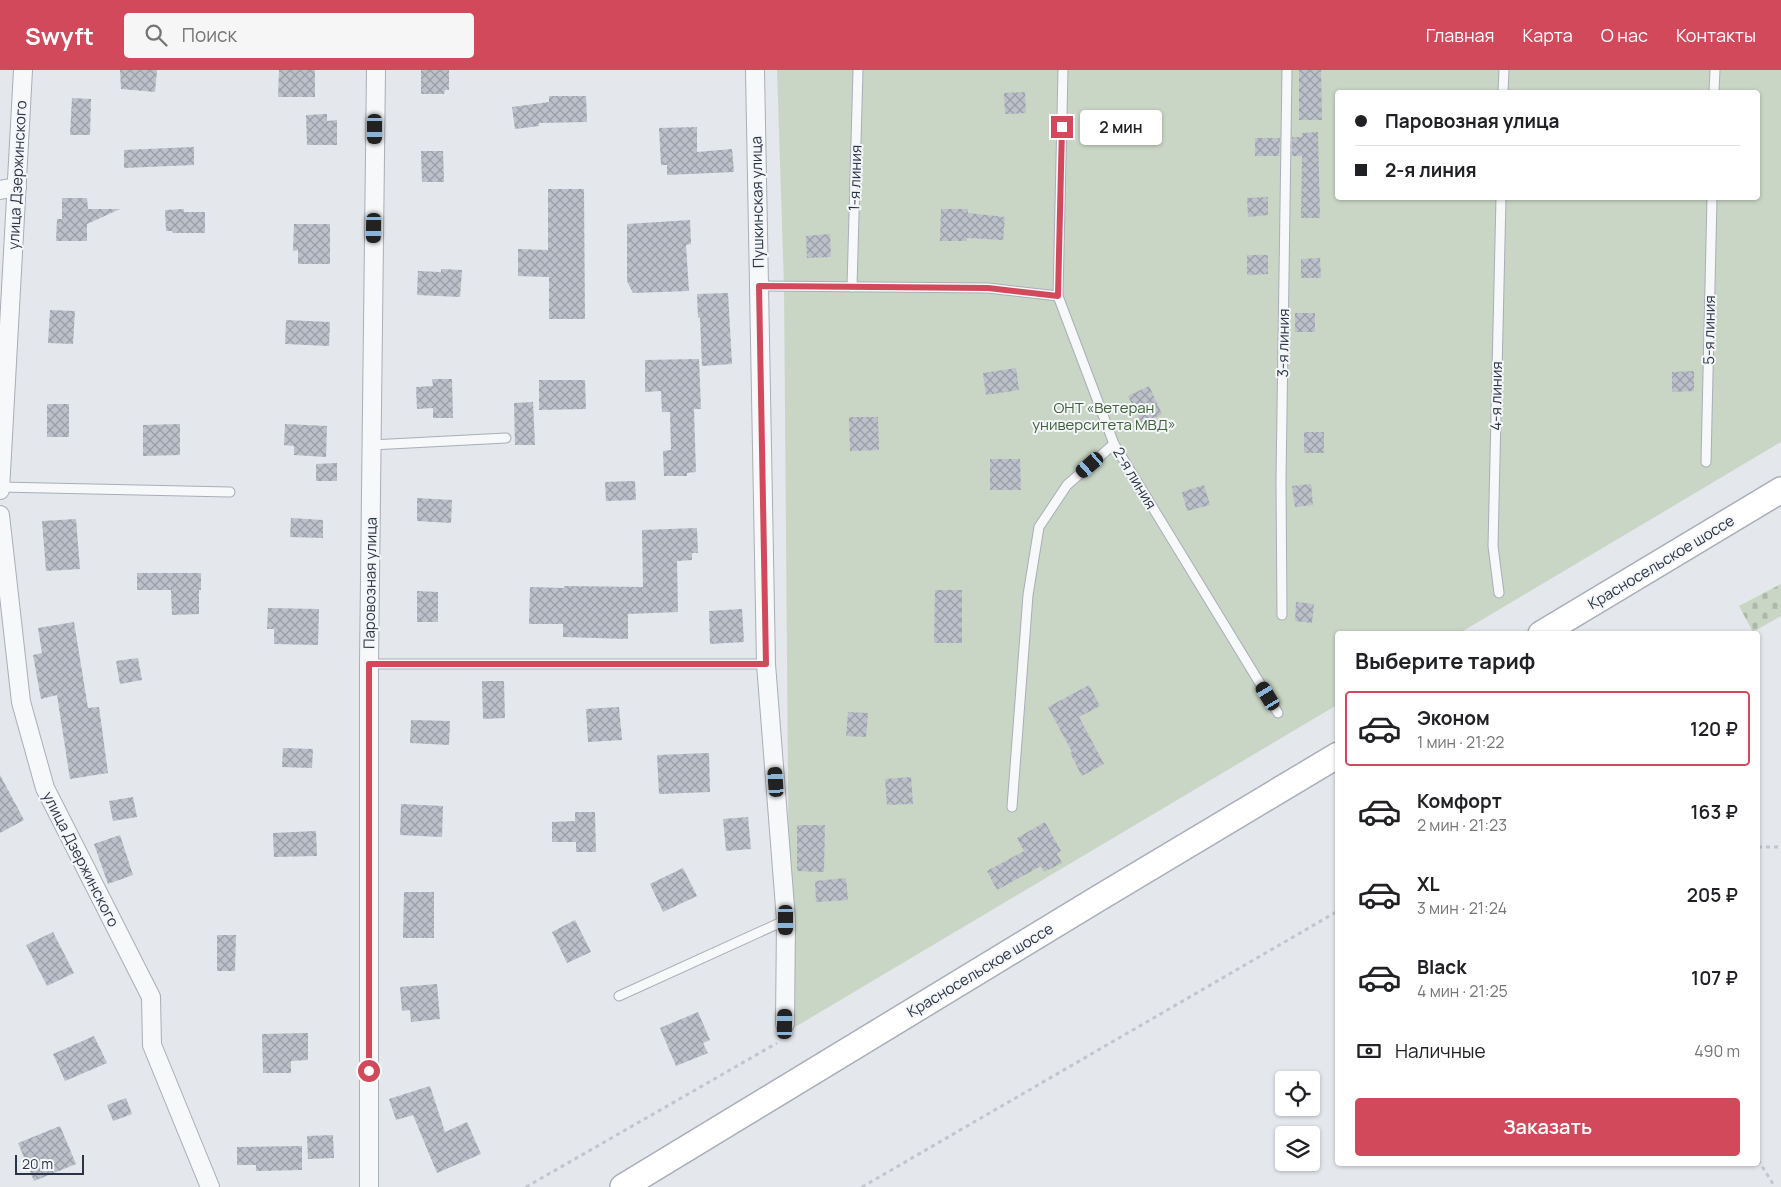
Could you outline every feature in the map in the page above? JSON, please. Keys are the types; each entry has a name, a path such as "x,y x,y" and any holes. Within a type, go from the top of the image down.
{"main road":[{"name":"Красносельское шоссе","path":"1546,631 1781,490"},
{"name":"Красносельское шоссе","path":"623,1187 1090,903 1335,757"}],"street":[{"name":"улица Дзержинского","path":"0,489 9,189 23,70"},
{"name":"Паровозная улица","path":"368,1187 369,664 376,70"},
{"name":"Пушкинская улица","path":"755,70 766,664 786,920 784,1031"},
{"name":"улица Дзержинского","path":"0,516 20,702 45,788 151,997 152,1045 210,1187"}],"lane":[{"name":"1-я линия","path":"852,287 858,70"},
{"name":"2-я линия","path":"1063,70 1058,296 1114,444 1278,712"},
{"name":"3-я линия","path":"1282,615 1281,480 1287,70"},
{"path":"1503,90 1504,70"},
{"path":"1714,70 1714,90"},
{"name":"4-я линия","path":"1499,593 1493,546 1501,200"},
{"name":"5-я линия","path":"1706,462 1712,200"},
{"path":"759,286 988,288 1058,296"},
{"path":"372,445 506,438"},
{"path":"1012,807 1028,595 1040,528 1066,485 1114,444"},
{"path":"0,489 230,492"},
{"path":"369,664 766,664"},
{"path":"619,996 786,920"}],"path":[{"path":"1760,847 1781,847"},
{"path":"862,1187 1335,913"},
{"path":"526,1187 784,1031"},
{"path":"1760,1163 1775,1187"}],"green space":[{"name":"ОНТ «Ветеран университета МВД»","path":"777,70 1781,70 1781,442 1463,631 1335,631 1335,706 790,1030 784,287"},
{"path":"1781,584 1781,616 1755,631 1752,631 1739,606"}],"building":[{"path":"120,70 157,70 155,92 121,89"},
{"path":"279,70 315,70 315,97 278,97"},
{"path":"421,70 449,70 449,90 445,90 444,94 421,94"},
{"path":"1299,70 1321,70 1322,120 1299,120"},
{"path":"1025,92 1026,113 1005,114 1004,93"},
{"path":"549,96 586,96 587,122 539,123 539,126 515,129 512,107 549,102"},
{"path":"72,98 91,99 90,135 70,135"},
{"path":"327,114 327,121 337,120 337,145 307,145 306,115"},
{"path":"697,127 697,152 732,149 734,172 667,175 667,165 661,165 659,128"},
{"path":"1318,132 1320,218 1301,218 1302,156 1292,156 1292,137 1302,137 1302,133"},
{"path":"1255,138 1280,138 1279,156 1255,156"},
{"path":"194,147 194,165 124,168 124,150"},
{"path":"421,151 443,151 444,182 422,182"},
{"path":"548,189 584,189 585,319 549,319 549,277 518,276 518,249 548,250"},
{"path":"1268,197 1268,215 1248,217 1247,198"},
{"path":"62,198 87,198 88,209 120,209 87,224 87,241 56,241 57,219 62,219"},
{"path":"184,209 184,212 205,212 205,233 173,233 172,231 166,231 165,210"},
{"path":"941,209 968,209 968,213 1005,217 1003,240 967,238 967,241 940,241"},
{"path":"690,220 691,244 686,245 689,291 633,293 627,281 627,224"},
{"path":"294,224 330,224 330,264 298,264 298,250 293,251"},
{"path":"830,234 831,257 807,258 806,236"},
{"path":"1247,255 1268,255 1268,274 1247,275"},
{"path":"1320,258 1321,278 1301,278 1301,259"},
{"path":"441,269 462,270 460,297 417,295 418,271 441,272"},
{"path":"728,293 732,364 702,366 697,294"},
{"path":"50,310 75,311 73,344 48,343"},
{"path":"1295,313 1315,313 1315,332 1295,332"},
{"path":"286,320 330,322 329,346 285,344"},
{"path":"699,359 701,409 694,409 696,472 687,473 687,476 664,476 663,451 671,450 670,412 662,412 661,391 645,392 645,360"},
{"path":"1016,368 1019,390 986,395 983,373"},
{"path":"1694,371 1694,391 1672,392 1672,372"},
{"path":"432,379 452,379 453,418 433,418 433,408 417,409 416,387 433,386"},
{"path":"539,380 585,380 586,409 539,410"},
{"path":"1149,386 1162,414 1142,424 1128,396"},
{"path":"533,402 535,445 515,445 514,403"},
{"path":"47,404 69,404 69,437 47,437"},
{"path":"849,417 878,417 879,450 850,451"},
{"path":"180,424 180,455 143,456 143,425"},
{"path":"285,424 327,426 326,457 294,455 294,446 284,445"},
{"path":"1304,432 1324,432 1324,453 1304,453"},
{"path":"990,459 1020,459 1021,490 990,490"},
{"path":"337,463 337,481 316,481 316,464"},
{"path":"635,481 636,500 606,501 605,482"},
{"path":"1311,484 1313,505 1295,507 1292,486"},
{"path":"1204,485 1210,505 1187,511 1182,492"},
{"path":"417,498 452,500 451,523 417,521"},
{"path":"291,518 323,520 323,538 290,537"},
{"path":"76,519 80,569 46,571 42,521"},
{"path":"697,528 698,553 692,553 692,560 677,561 678,612 628,614 628,639 563,637 563,624 529,624 530,587 643,587 642,530"},
{"path":"137,573 201,573 199,614 172,615 171,590 137,590"},
{"path":"935,590 962,590 962,643 934,643"},
{"path":"417,591 438,592 438,622 417,622"},
{"path":"1296,602 1314,604 1312,623 1295,621"},
{"path":"268,608 319,609 318,645 274,644 274,629 267,629"},
{"path":"742,609 744,642 710,644 709,611"},
{"path":"74,622 88,708 99,707 108,773 70,779 57,695 41,699 33,655 42,653 38,628"},
{"path":"138,658 142,680 120,684 116,661"},
{"path":"482,681 504,681 505,718 483,719"},
{"path":"1089,685 1100,706 1079,717 1104,764 1082,776 1070,753 1072,752 1048,707"},
{"path":"619,707 622,740 588,742 586,709"},
{"path":"848,712 868,713 866,737 846,736"},
{"path":"411,720 450,721 449,745 410,743"},
{"path":"283,748 313,749 312,768 282,767"},
{"path":"709,753 710,792 659,794 657,755"},
{"path":"0,775 24,820 0,833"},
{"path":"911,777 913,804 887,805 885,779"},
{"path":"133,797 137,817 113,821 109,801"},
{"path":"401,804 443,806 442,837 400,835"},
{"path":"575,812 595,812 596,852 576,852 576,842 552,842 552,822 575,821"},
{"path":"748,817 751,849 726,851 723,819"},
{"path":"1045,822 1061,851 1057,853 1062,863 1044,872 1041,866 997,890 987,871 1024,851 1017,838"},
{"path":"797,825 825,825 824,872 797,871"},
{"path":"316,831 317,856 274,857 273,833"},
{"path":"120,835 133,875 108,884 94,844"},
{"path":"683,868 697,896 663,912 650,884"},
{"path":"846,878 848,900 816,902 815,881"},
{"path":"404,892 434,892 434,938 403,938"},
{"path":"575,920 591,952 567,963 552,932"},
{"path":"53,932 74,973 47,986 26,945"},
{"path":"217,935 236,935 235,971 217,971"},
{"path":"437,984 440,1019 411,1022 410,1010 402,1011 400,987"},
{"path":"698,1012 710,1040 703,1043 708,1053 676,1066 660,1028"},
{"path":"308,1033 308,1060 291,1061 291,1073 263,1073 262,1034"},
{"path":"94,1036 107,1063 65,1081 53,1054"},
{"path":"430,1086 445,1132 467,1122 481,1154 437,1173 413,1115 396,1120 389,1099"},
{"path":"126,1098 132,1114 113,1121 107,1105"},
{"path":"60,1126 76,1164 34,1181 18,1143"},
{"path":"333,1135 334,1158 308,1159 307,1136"},
{"path":"302,1146 302,1170 256,1171 256,1165 237,1165 237,1147"}],"route":[{"path":"369,1071 369,664 766,664 759,286 988,288 1058,296 1062,127"}]}
